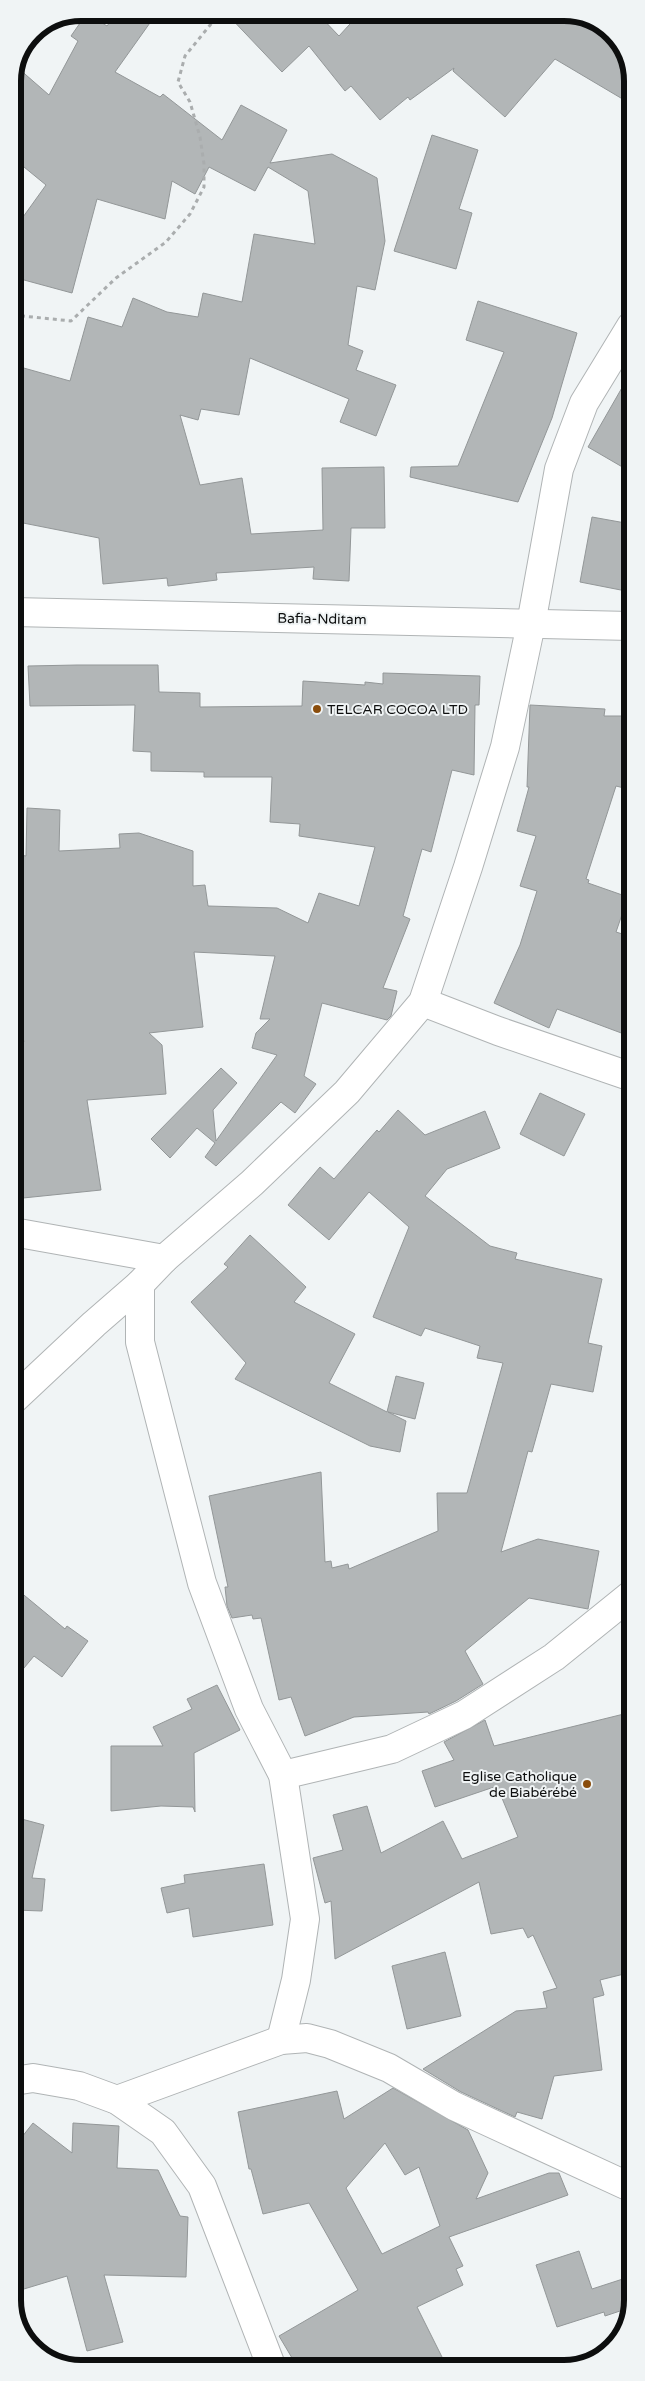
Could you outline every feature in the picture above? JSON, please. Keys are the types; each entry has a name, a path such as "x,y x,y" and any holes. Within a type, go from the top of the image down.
{"street":[{"path":"21,1392 107,1311 140,1284 164,1259 252,1183 347,1092 423,1002 468,867 505,747 530,624 558,469 584,403 624,337"},
{"name":"Bafia-Nditam","path":"21,612 624,626"},
{"path":"423,1002 498,1031 624,1074"},
{"path":"21,1233 164,1259"},
{"path":"140,1284 140,1342 202,1583 249,1709 283,1775 305,1919 296,1980 281,2040"},
{"path":"283,1775 392,1749 464,1715 554,1656 624,1600"},
{"path":"118,2100 281,2040 307,2038 330,2044 389,2068 454,2106 624,2184"},
{"path":"21,2080 33,2078 78,2086 118,2100 163,2132 202,2186 269,2360"}],"path":[{"path":"21,316 71,320 116,278 166,242 190,214 204,186 204,164 200,137 190,102 178,82 186,56 213,21"}],"building":[{"path":"81,21 99,21 107,26 111,21 151,21 115,72 160,97 163,94 222,140 241,105 287,130 270,163 332,154 377,178 385,241 375,290 357,286 348,345 363,351 356,370 396,385 376,436 340,422 349,399 250,358 239,415 201,409 198,420 180,415 200,485 242,478 251,534 323,530 322,468 384,467 385,528 351,528 349,581 313,579 314,567 216,573 217,580 168,586 167,578 103,584 99,538 21,523 21,367 70,381 88,317 122,327 133,298 167,312 198,317 203,293 242,302 254,234 315,244 308,191 268,167 255,191 209,167 195,194 172,181 165,219 97,199 72,293 21,279 21,220 46,185 21,165 22,71 49,95 78,41 71,36"},
{"path":"234,21 325,21 339,36 353,21 567,21 594,29 616,51 623,70 624,100 555,59 505,117 453,71 454,68 410,100 408,97 380,120 351,86 345,91 309,46 282,72"},
{"path":"432,135 478,150 459,209 472,213 456,269 394,251"},
{"path":"478,301 577,333 552,418 518,502 410,477 411,467 458,466 504,352 466,340"},
{"path":"624,384 624,468 588,447"},
{"path":"592,517 624,523 624,591 580,582"},
{"path":"158,665 159,692 200,693 200,707 302,706 303,681 365,685 365,682 383,684 383,673 480,676 479,705 475,705 474,775 452,770 431,852 422,849 403,916 410,919 383,988 397,991 391,1016 387,1020 322,1003 304,1076 316,1084 295,1113 281,1102 216,1166 205,1157 215,1143 197,1128 170,1158 151,1139 221,1068 237,1083 213,1110 216,1141 277,1055 252,1048 256,1033 270,1019 260,1019 275,956 194,952 203,1027 149,1033 162,1045 166,1094 87,1100 101,1190 23,1198 21,1178 21,1043 24,1042 21,1028 21,855 26,856 27,808 60,810 59,851 120,848 119,834 139,833 193,851 193,886 205,885 208,906 277,908 308,923 319,893 359,906 375,847 299,836 300,824 270,822 272,777 204,777 204,772 151,771 151,752 133,751 135,705 30,706 28,666"},
{"path":"530,705 605,709 604,716 624,716 624,788 616,786 586,879 589,880 588,883 624,896 624,909 616,932 624,934 624,1034 557,1009 549,1028 494,1003 520,945 537,891 520,886 536,836 517,831 529,787 527,787"},
{"path":"540,1093 585,1114 564,1156 520,1134"},
{"path":"398,1110 425,1135 485,1111 500,1148 447,1169 425,1196 490,1246 517,1253 515,1259 602,1279 588,1343 602,1346 593,1392 551,1384 532,1452 528,1451 501,1552 538,1539 599,1551 588,1609 529,1598 465,1651 483,1684 456,1701 429,1714 428,1712 354,1717 305,1736 291,1697 279,1700 261,1618 253,1619 252,1615 232,1618 227,1606 225,1587 228,1587 209,1496 321,1472 325,1562 331,1561 332,1568 348,1564 349,1569 438,1531 437,1493 467,1493 503,1363 477,1358 480,1346 425,1328 421,1336 373,1317 409,1227 369,1192 329,1240 288,1205 320,1167 334,1179 377,1130 379,1132"},
{"path":"250,1235 306,1287 294,1302 355,1334 329,1383 387,1412 396,1376 424,1383 415,1419 388,1412 406,1421 400,1452 370,1446 235,1379 246,1363 191,1302 228,1267 224,1264"},
{"path":"21,1593 65,1629 67,1626 88,1641 62,1677 34,1656 21,1672"},
{"path":"217,1685 240,1730 194,1753 195,1812 193,1807 161,1806 111,1811 111,1746 163,1746 153,1727 192,1709 187,1699"},
{"path":"624,1714 624,1974 600,1980 604,1995 593,1998 602,2070 554,2076 542,2119 517,2112 515,2117 461,2092 423,2069 516,2011 547,2008 543,1992 557,1988 533,1935 528,1938 523,1928 491,1934 479,1882 335,1959 331,1901 325,1903 313,1858 343,1850 333,1815 367,1806 381,1853 443,1821 462,1859 518,1837 497,1786 435,1807 422,1771 454,1760 444,1742 485,1720 494,1746"},
{"path":"21,1819 44,1825 32,1878 45,1879 42,1911 21,1910"},
{"path":"264,1864 273,1925 193,1937 189,1908 167,1913 161,1888 185,1883 184,1875"},
{"path":"445,1952 461,2016 407,2029 392,1966"},
{"path":"393,2088 468,2130 488,2173 476,2199 549,2173 559,2173 568,2195 449,2237 463,2266 456,2269 463,2285 417,2307 444,2360 293,2360 279,2336 358,2290 309,2203 263,2214 251,2169 249,2169 238,2112 337,2091 344,2119","holes":["385,2143 405,2175 419,2167 440,2226 382,2254 346,2188"]},
{"path":"33,2123 72,2153 73,2123 119,2126 117,2168 158,2170 180,2216 188,2217 186,2277 104,2275 123,2342 87,2351 67,2276 21,2290 21,2138"},
{"path":"579,2251 592,2289 624,2279 623,2310 605,2316 604,2312 557,2327 536,2265"}],"place":[{"name":"TELCAR COCOA LTD","path":"317,709"},
{"name":"Eglise Catholique de Biabérébé","path":"587,1784"}]}
